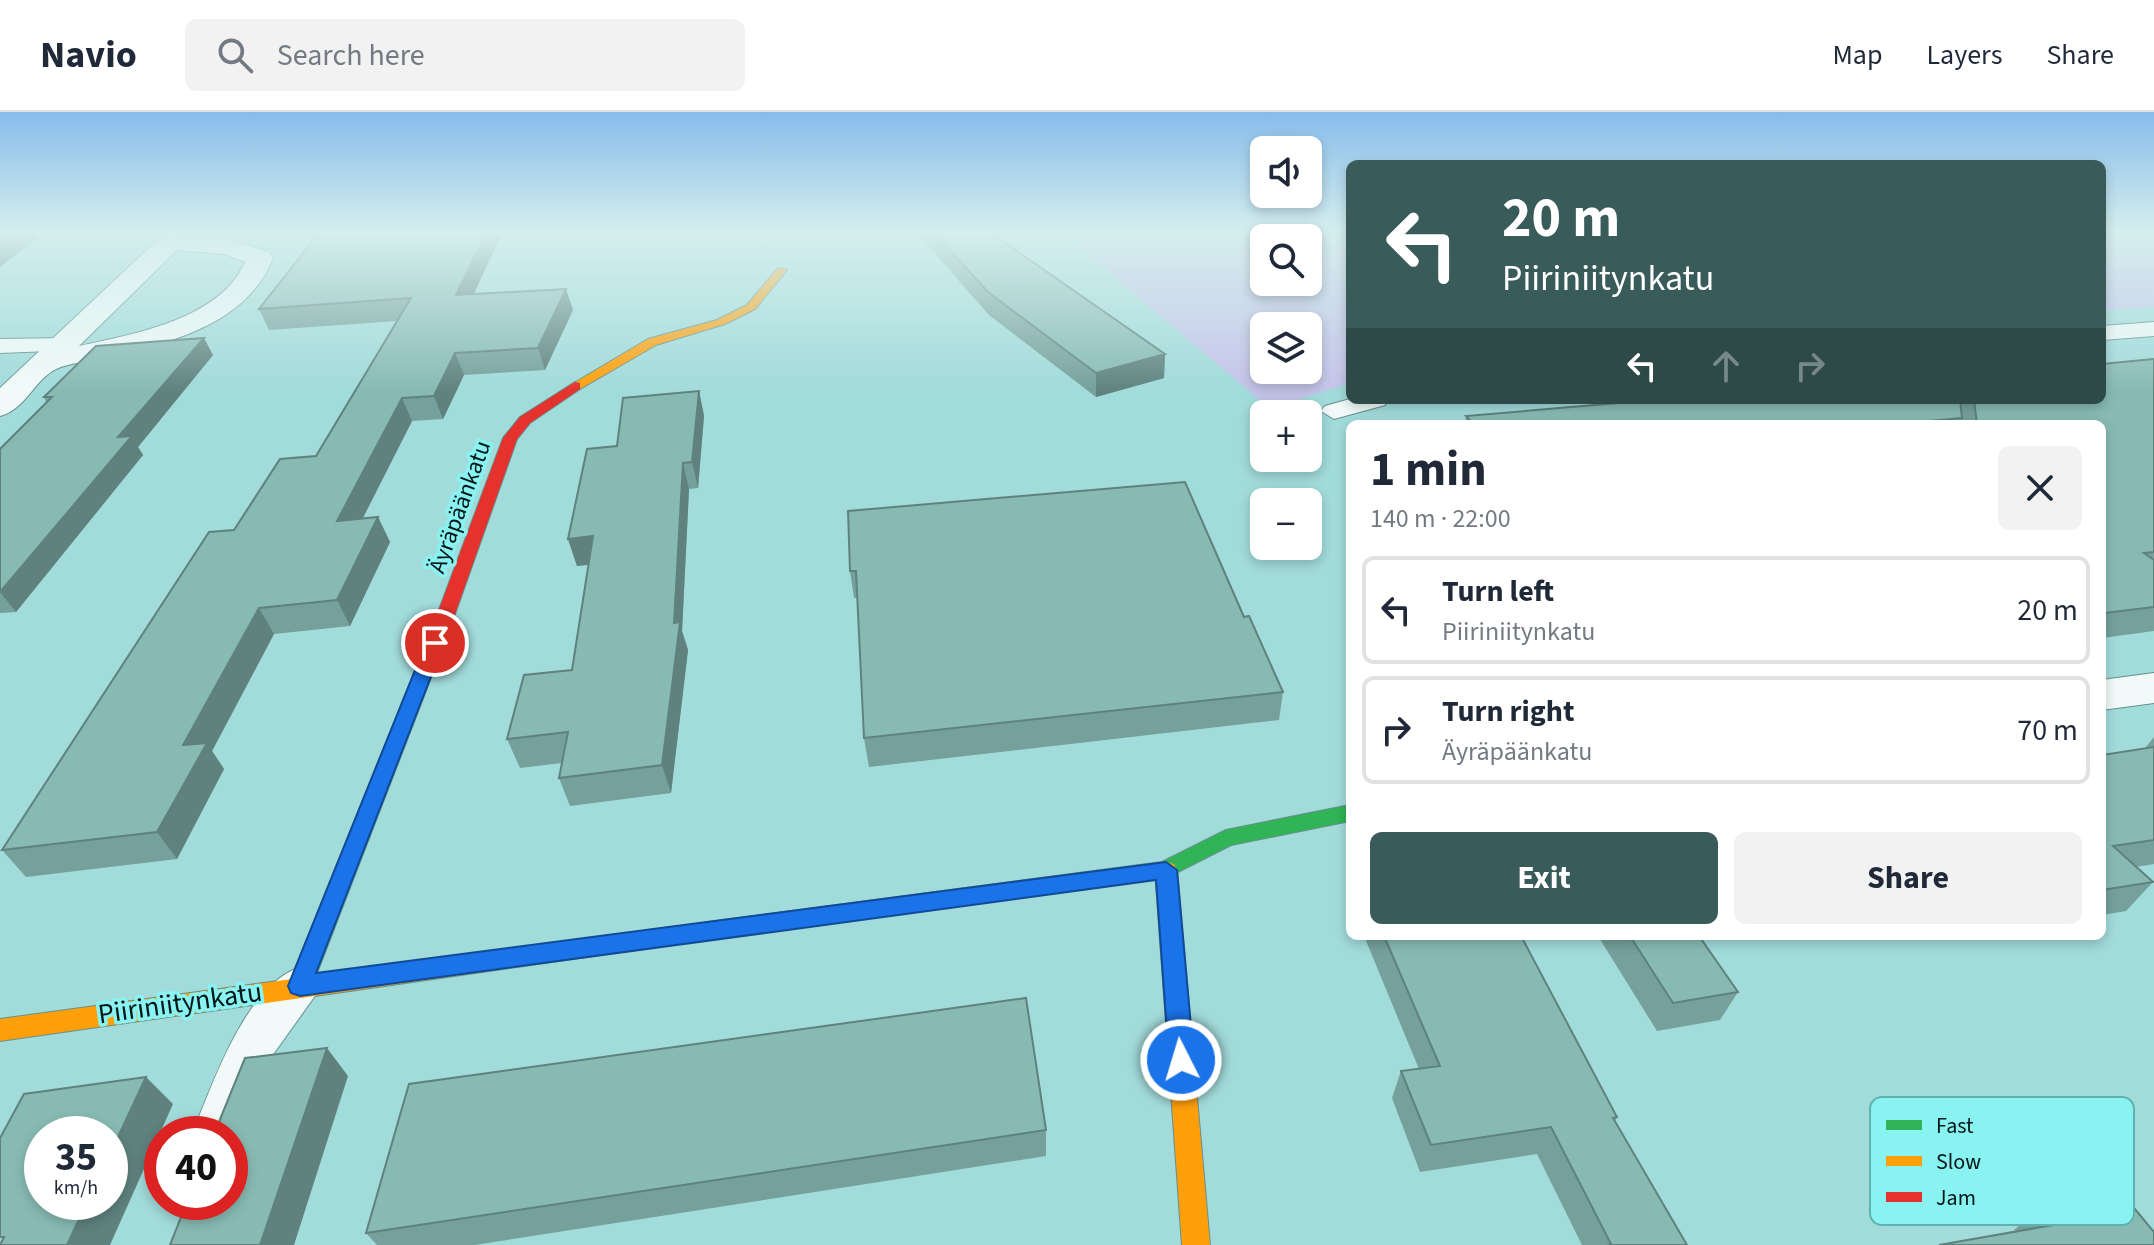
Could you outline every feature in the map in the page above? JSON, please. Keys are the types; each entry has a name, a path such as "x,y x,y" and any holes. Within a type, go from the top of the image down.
{"street":[{"path":"0,406 127,286"},
{"path":"59,353 167,331 236,299 247,286"},
{"name":"Äyräpäänkatu","path":"300,986 478,534 510,438 525,420 567,390 652,342 721,322 751,307 769,286"},
{"path":"2106,694 2154,688"},
{"name":"Piiriniitynkatu","path":"0,1030 300,986 1166,870 1226,838 1346,814"},
{"path":"1166,870 1196,1245"}],"lane":[{"path":"2106,333 2154,329"},
{"path":"0,346 59,353"},
{"path":"1334,411 1361,404"},
{"path":"224,1116 253,1044 300,986"}],"shaded area":[{"path":"1125,286 1250,286 1250,296 1322,296 1322,286 1346,286 1346,384 1298,400 1259,400"},
{"path":"2106,286 2154,286 2154,307 2106,308"}],"building":[{"path":"277,286 460,286 456,295 566,289 538,348 455,353 434,396 402,398 337,521 378,517 337,600 259,608 183,745 207,743 157,832 2,850 209,532 234,530 280,459 316,456 411,298 259,309"},
{"path":"982,286 1067,286 1165,354 1096,373"},
{"path":"204,338 118,437 132,436 0,592 0,449 52,397 44,397 96,346"},
{"path":"2154,359 2154,552 2144,553 2154,560 2154,607 2106,613 2106,420 1976,420 1974,404 2106,404 2106,364"},
{"path":"699,391 692,462 683,463 674,623 680,622 662,765 559,778 568,732 507,739 524,675 572,670 593,536 568,539 587,449 617,446 623,398"},
{"path":"1607,404 1960,404 1962,418 1470,420 1466,416"},
{"path":"1185,482 1244,617 1249,616 1283,692 864,738 856,571 850,571 848,511"},
{"path":"2154,747 2154,840 2113,846 2153,882 2106,889 2106,754"},
{"path":"1386,940 1523,940 1617,1117 1613,1118 1687,1245 1608,1245 1611,1244 1551,1127 1431,1145 1401,1071 1440,1066"},
{"path":"1633,940 1702,940 1738,992 1673,1003"},
{"path":"1026,998 1046,1130 366,1233 409,1084"},
{"path":"327,1048 260,1245 170,1245 180,1220 248,1220 248,1116 221,1116 245,1058"},
{"path":"146,1077 128,1116 24,1116 24,1220 79,1220 67,1245 0,1245 4,1237 0,1237 0,1138 24,1094"},
{"path":"2134,1208 2154,1232 2154,1245 1939,1245 2053,1225 2134,1225"}],"traffic: fast":[{"path":"300,986 440,631"},
{"path":"657,938 1166,870 1226,838 1346,814"}],"traffic: slow":[{"path":"575,386 652,342 721,322 751,307 769,286"},
{"path":"1166,870 1196,1245"},
{"path":"0,1030 657,938"}],"traffic: jam":[{"path":"440,631 510,438 525,420 575,386"}],"route":[{"path":"435,643 300,986 1166,870 1181,1060"}]}
